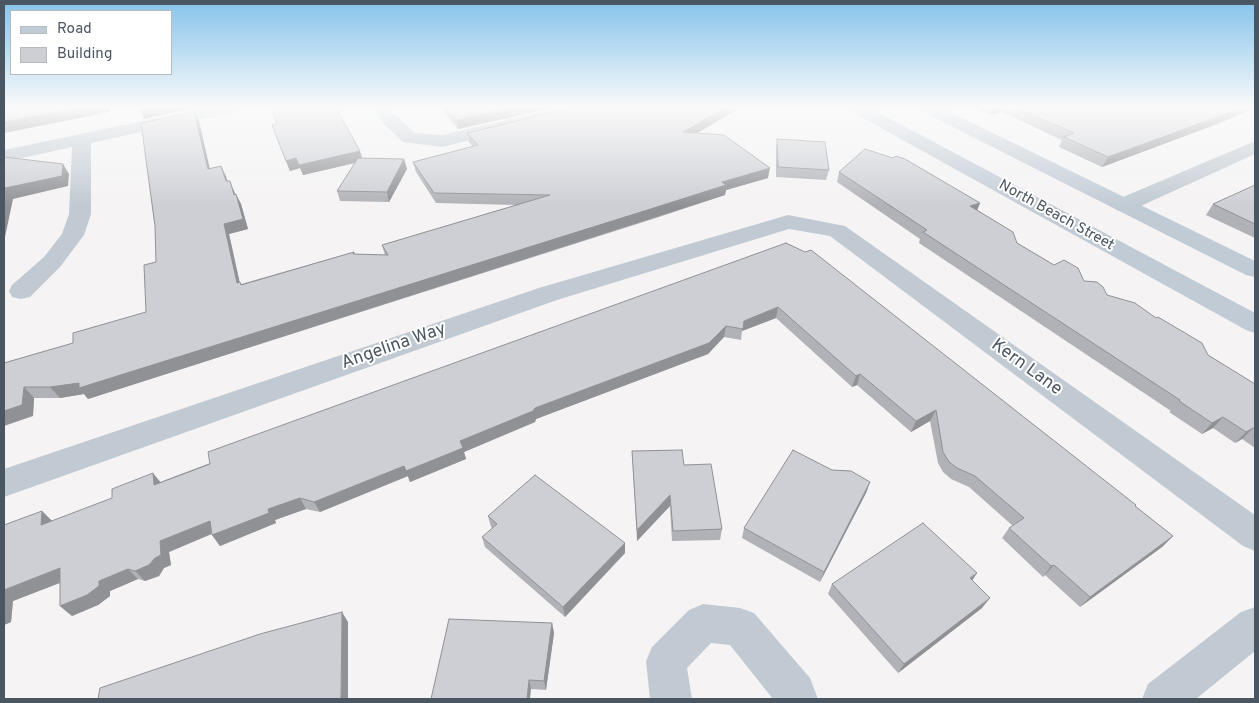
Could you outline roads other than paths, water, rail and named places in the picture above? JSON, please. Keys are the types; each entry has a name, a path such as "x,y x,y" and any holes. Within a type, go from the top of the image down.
{"main road":[{"name":"North Beach Street","path":"918,141 1255,324"},
{"path":"995,141 1255,270"}],"street":[{"path":"4,156 70,141"},
{"path":"21,291 52,262 73,234 80,214 82,141"},
{"path":"1124,205 1255,147"},
{"name":"Angelina Way","path":"4,483 548,294 788,222"},
{"name":"Kern Lane","path":"788,222 837,231 1255,535"},
{"path":"671,699 666,662 703,623 740,627 795,693 797,699"},
{"path":"1163,699 1255,626"}]}
